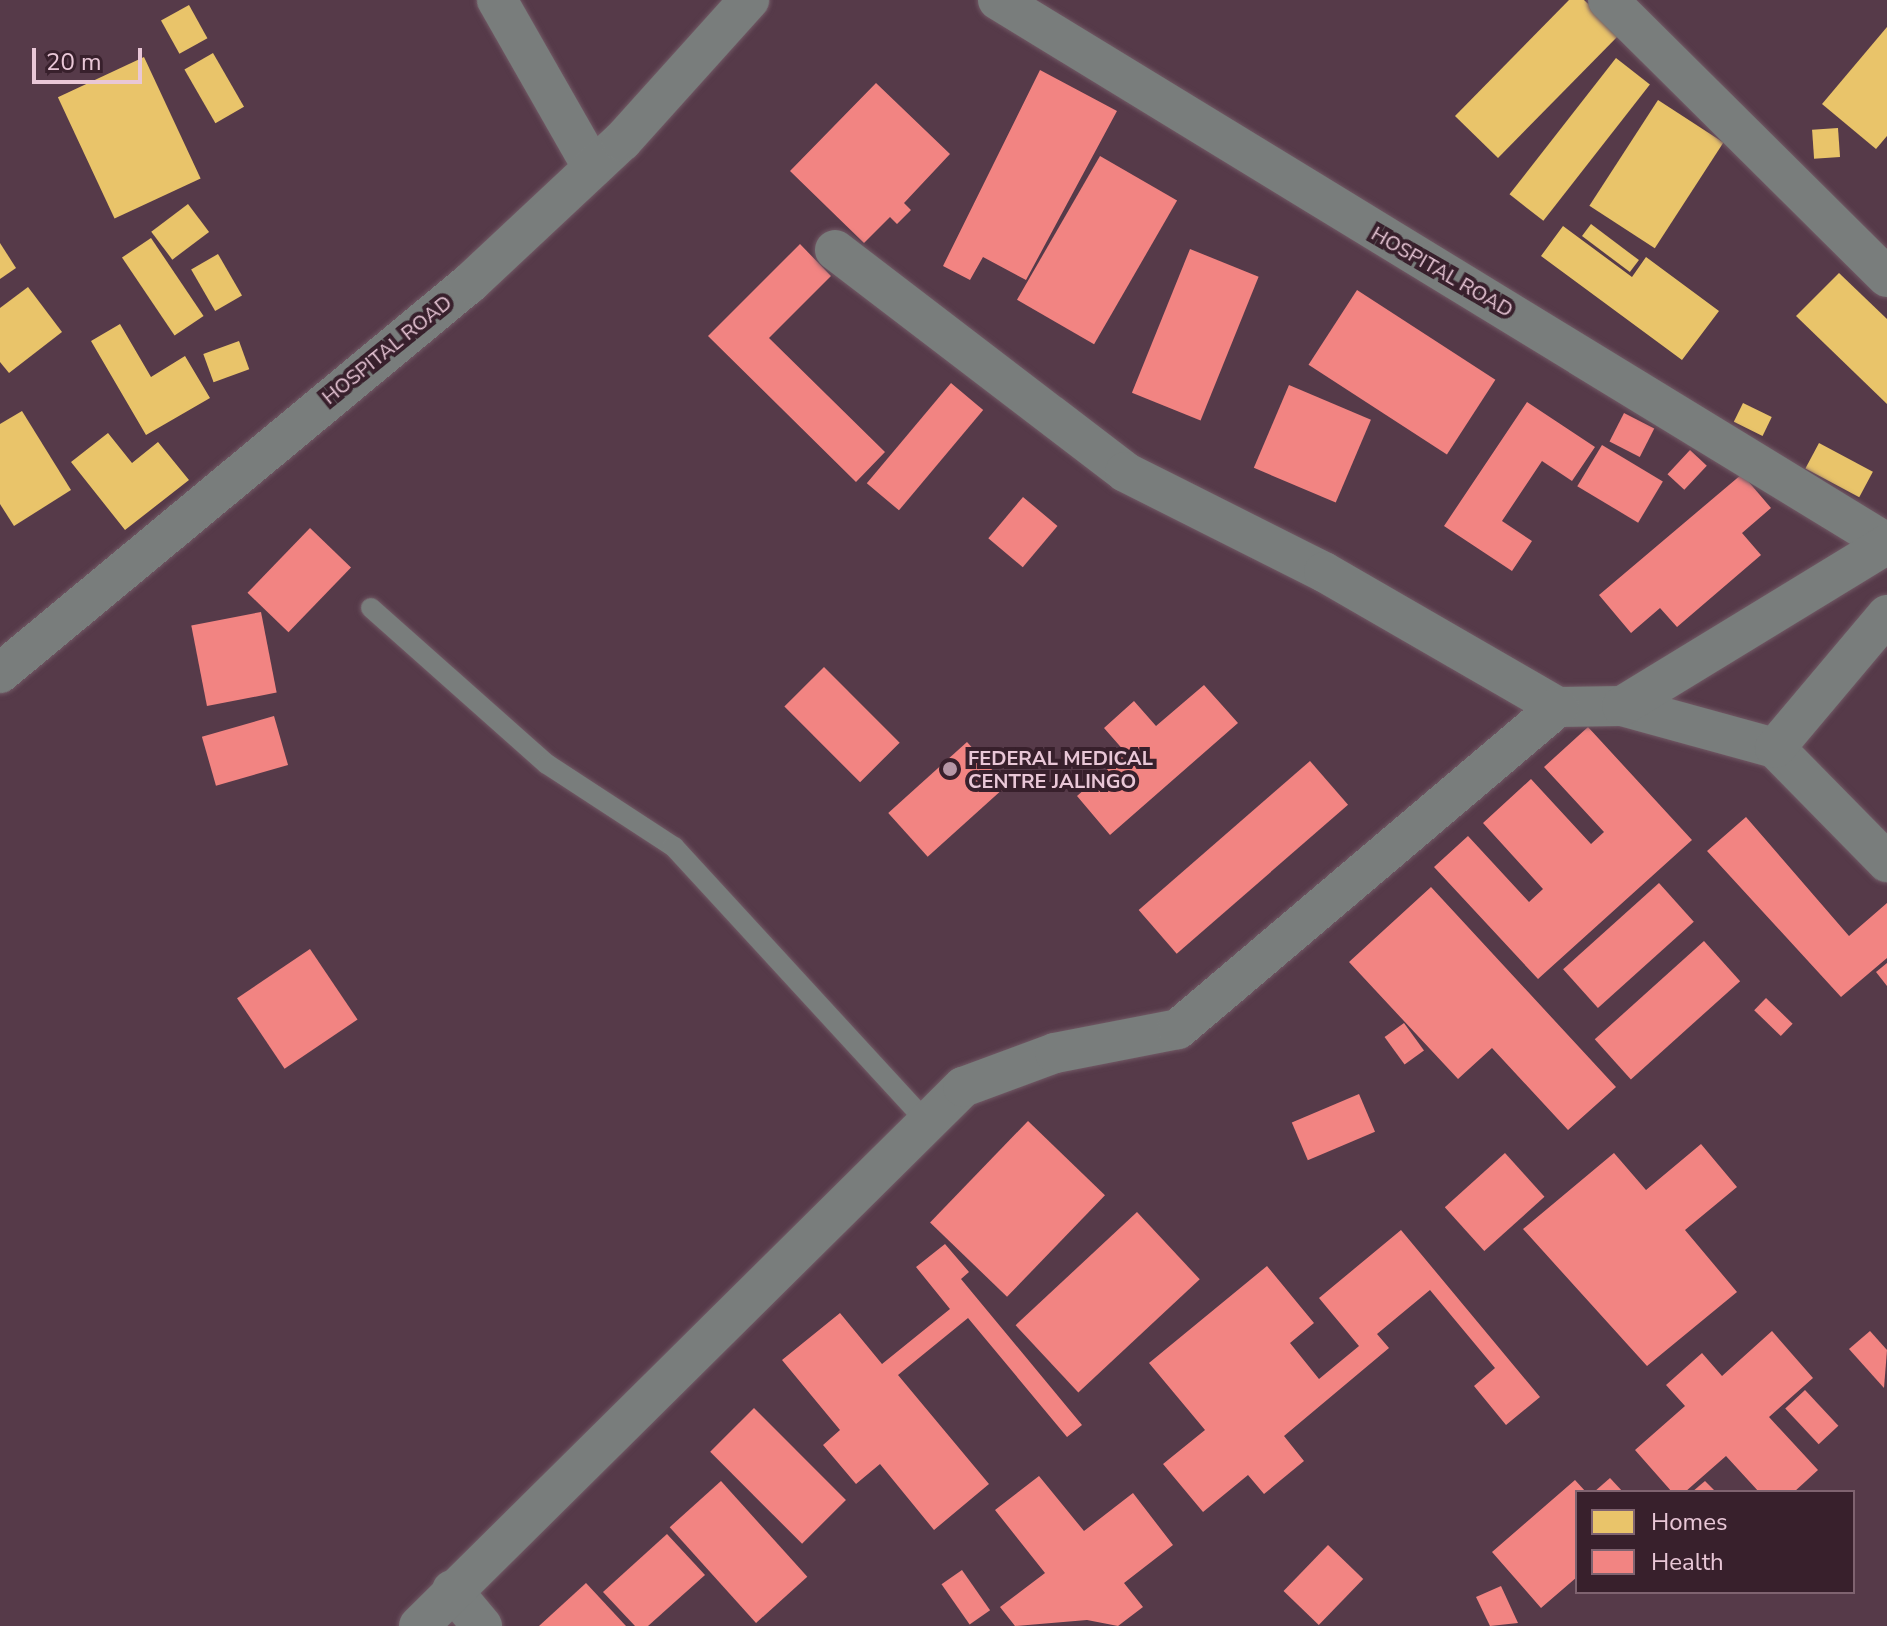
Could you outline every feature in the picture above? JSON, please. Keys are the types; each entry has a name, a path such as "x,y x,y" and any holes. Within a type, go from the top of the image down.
{"street":[{"path":"497,0 593,168"},
{"name":"HOSPITAL ROAD","path":"0,673 470,283 593,168 749,0"},
{"name":"HOSPITAL ROAD","path":"998,0 1887,544"},
{"path":"1608,0 1887,277"},
{"path":"835,250 1125,472 1324,572 1558,707 1622,706 1775,748 1887,862"},
{"path":"1622,706 1887,544"},
{"path":"1775,748 1887,615"},
{"path":"419,1626 963,1087 1055,1053 1178,1029 1558,707"},
{"path":"452,1590 482,1626"}],"lane":[{"path":"371,608 547,764 674,847 927,1122"}],"building: Homes":[{"path":"1569,0 1584,0 1620,34 1498,158 1455,116"},
{"path":"189,5 207,38 179,54 161,21"},
{"path":"1887,27 1887,136 1876,149 1822,104"},
{"path":"213,53 244,107 215,123 184,70"},
{"path":"144,57 201,178 115,219 58,97"},
{"path":"1616,58 1650,84 1543,221 1509,194"},
{"path":"1658,100 1723,142 1655,248 1589,206"},
{"path":"1838,128 1840,157 1814,159 1812,130"},
{"path":"188,204 209,232 172,260 151,232"},
{"path":"1591,224 1639,260 1630,272 1582,236"},
{"path":"1563,226 1632,277 1646,257 1719,311 1682,360 1541,256"},
{"path":"151,238 204,316 175,336 122,258"},
{"path":"0,243 16,268 0,279"},
{"path":"218,254 242,296 215,311 191,270"},
{"path":"1839,273 1887,319 1887,404 1796,316"},
{"path":"28,287 62,332 9,373 0,362 0,308"},
{"path":"120,324 151,377 185,356 210,398 146,435 91,341"},
{"path":"239,341 249,369 214,382 203,354"},
{"path":"1743,403 1772,417 1763,436 1734,422"},
{"path":"22,411 71,490 14,526 0,504 0,424"},
{"path":"108,433 132,463 158,442 189,480 125,530 71,462"},
{"path":"1819,443 1873,472 1859,497 1805,469"}],"building: Health":[{"path":"1040,70 1117,111 1026,280 983,257 970,280 943,266"},
{"path":"876,83 950,154 904,203 911,210 897,224 890,217 864,243 790,171"},
{"path":"1100,156 1177,200 1094,344 1017,300"},
{"path":"800,244 831,276 769,338 885,452 856,482 708,336"},
{"path":"1190,249 1259,277 1201,420 1132,393"},
{"path":"1357,290 1495,380 1447,455 1309,365"},
{"path":"951,383 983,410 899,510 867,483"},
{"path":"1289,385 1371,420 1336,503 1254,468"},
{"path":"1527,402 1595,447 1572,481 1542,461 1502,521 1532,541 1512,571 1444,526"},
{"path":"1624,413 1654,428 1640,457 1609,442"},
{"path":"1602,445 1663,482 1638,523 1577,486"},
{"path":"1690,450 1707,466 1684,490 1667,474"},
{"path":"1742,474 1771,508 1742,533 1761,555 1677,627 1660,608 1631,633 1599,595"},
{"path":"1023,497 1057,526 1023,567 988,538"},
{"path":"310,528 351,568 288,632 247,593"},
{"path":"261,612 277,692 207,706 191,626"},
{"path":"824,667 900,743 860,782 784,707"},
{"path":"1204,685 1238,723 1110,835 1077,796 1126,753 1104,728 1134,701 1156,726"},
{"path":"274,716 288,765 216,786 202,737"},
{"path":"1588,727 1692,840 1538,979 1434,867 1468,836 1529,902 1543,889 1483,823 1531,779 1591,844 1604,832 1544,767"},
{"path":"967,742 1006,786 928,857 888,813"},
{"path":"1310,761 1348,805 1177,954 1139,910"},
{"path":"1746,817 1849,936 1887,903 1887,958 1841,997 1707,851"},
{"path":"1659,883 1694,922 1598,1008 1563,969"},
{"path":"1431,887 1616,1087 1568,1130 1492,1048 1458,1079 1349,962"},
{"path":"1704,941 1740,981 1631,1079 1595,1039"},
{"path":"310,949 358,1019 285,1069 237,998"},
{"path":"1887,963 1887,986 1876,972"},
{"path":"1766,998 1793,1024 1781,1036 1754,1010"},
{"path":"1404,1023 1424,1051 1405,1065 1385,1037"},
{"path":"1359,1094 1375,1132 1308,1160 1292,1123"},
{"path":"1028,1121 1105,1195 1007,1297 930,1222"},
{"path":"1701,1144 1737,1187 1685,1230 1737,1292 1647,1366 1523,1229 1614,1153 1646,1190"},
{"path":"1505,1153 1544,1197 1484,1251 1445,1207"},
{"path":"1137,1212 1200,1279 1078,1392 1016,1325"},
{"path":"1401,1230 1540,1397 1506,1425 1474,1386 1495,1368 1430,1290 1377,1334 1389,1348 1284,1436 1304,1461 1264,1494 1248,1475 1203,1512 1163,1464 1205,1430 1149,1363 1267,1266 1314,1323 1290,1343 1319,1379 1359,1346 1319,1298"},
{"path":"945,1244 969,1272 961,1279 1082,1425 1067,1437 968,1318 898,1375 989,1484 934,1530 880,1464 856,1484 823,1445 840,1430 782,1360 840,1313 882,1364 950,1309 916,1267"},
{"path":"1772,1331 1813,1378 1769,1417 1818,1470 1796,1490 1757,1490 1726,1456 1687,1490 1670,1490 1635,1450 1685,1406 1666,1385 1702,1353 1722,1376"},
{"path":"1870,1331 1887,1350 1884,1388 1849,1349"},
{"path":"1805,1390 1838,1426 1819,1444 1785,1408"},
{"path":"754,1408 846,1500 802,1544 710,1452"},
{"path":"1039,1476 1084,1531 1133,1493 1173,1545 1124,1583 1143,1607 1118,1626 1087,1620 1015,1626 1000,1607 1045,1573 995,1510"},
{"path":"1610,1478 1621,1490 1596,1490"},
{"path":"1575,1480 1584,1490 1575,1490 1575,1579 1541,1608 1492,1552"},
{"path":"721,1481 807,1577 756,1623 670,1527"},
{"path":"1705,1481 1714,1490 1694,1490"},
{"path":"667,1534 705,1575 648,1626 635,1626 603,1592"},
{"path":"1328,1545 1363,1579 1319,1625 1284,1591"},
{"path":"962,1570 990,1610 970,1624 942,1584"},
{"path":"586,1583 626,1626 539,1626"},
{"path":"1501,1586 1518,1623 1490,1626 1476,1597"}],"place":[{"name":"FEDERAL MEDICAL CENTRE JALINGO","path":"950,769"}]}
